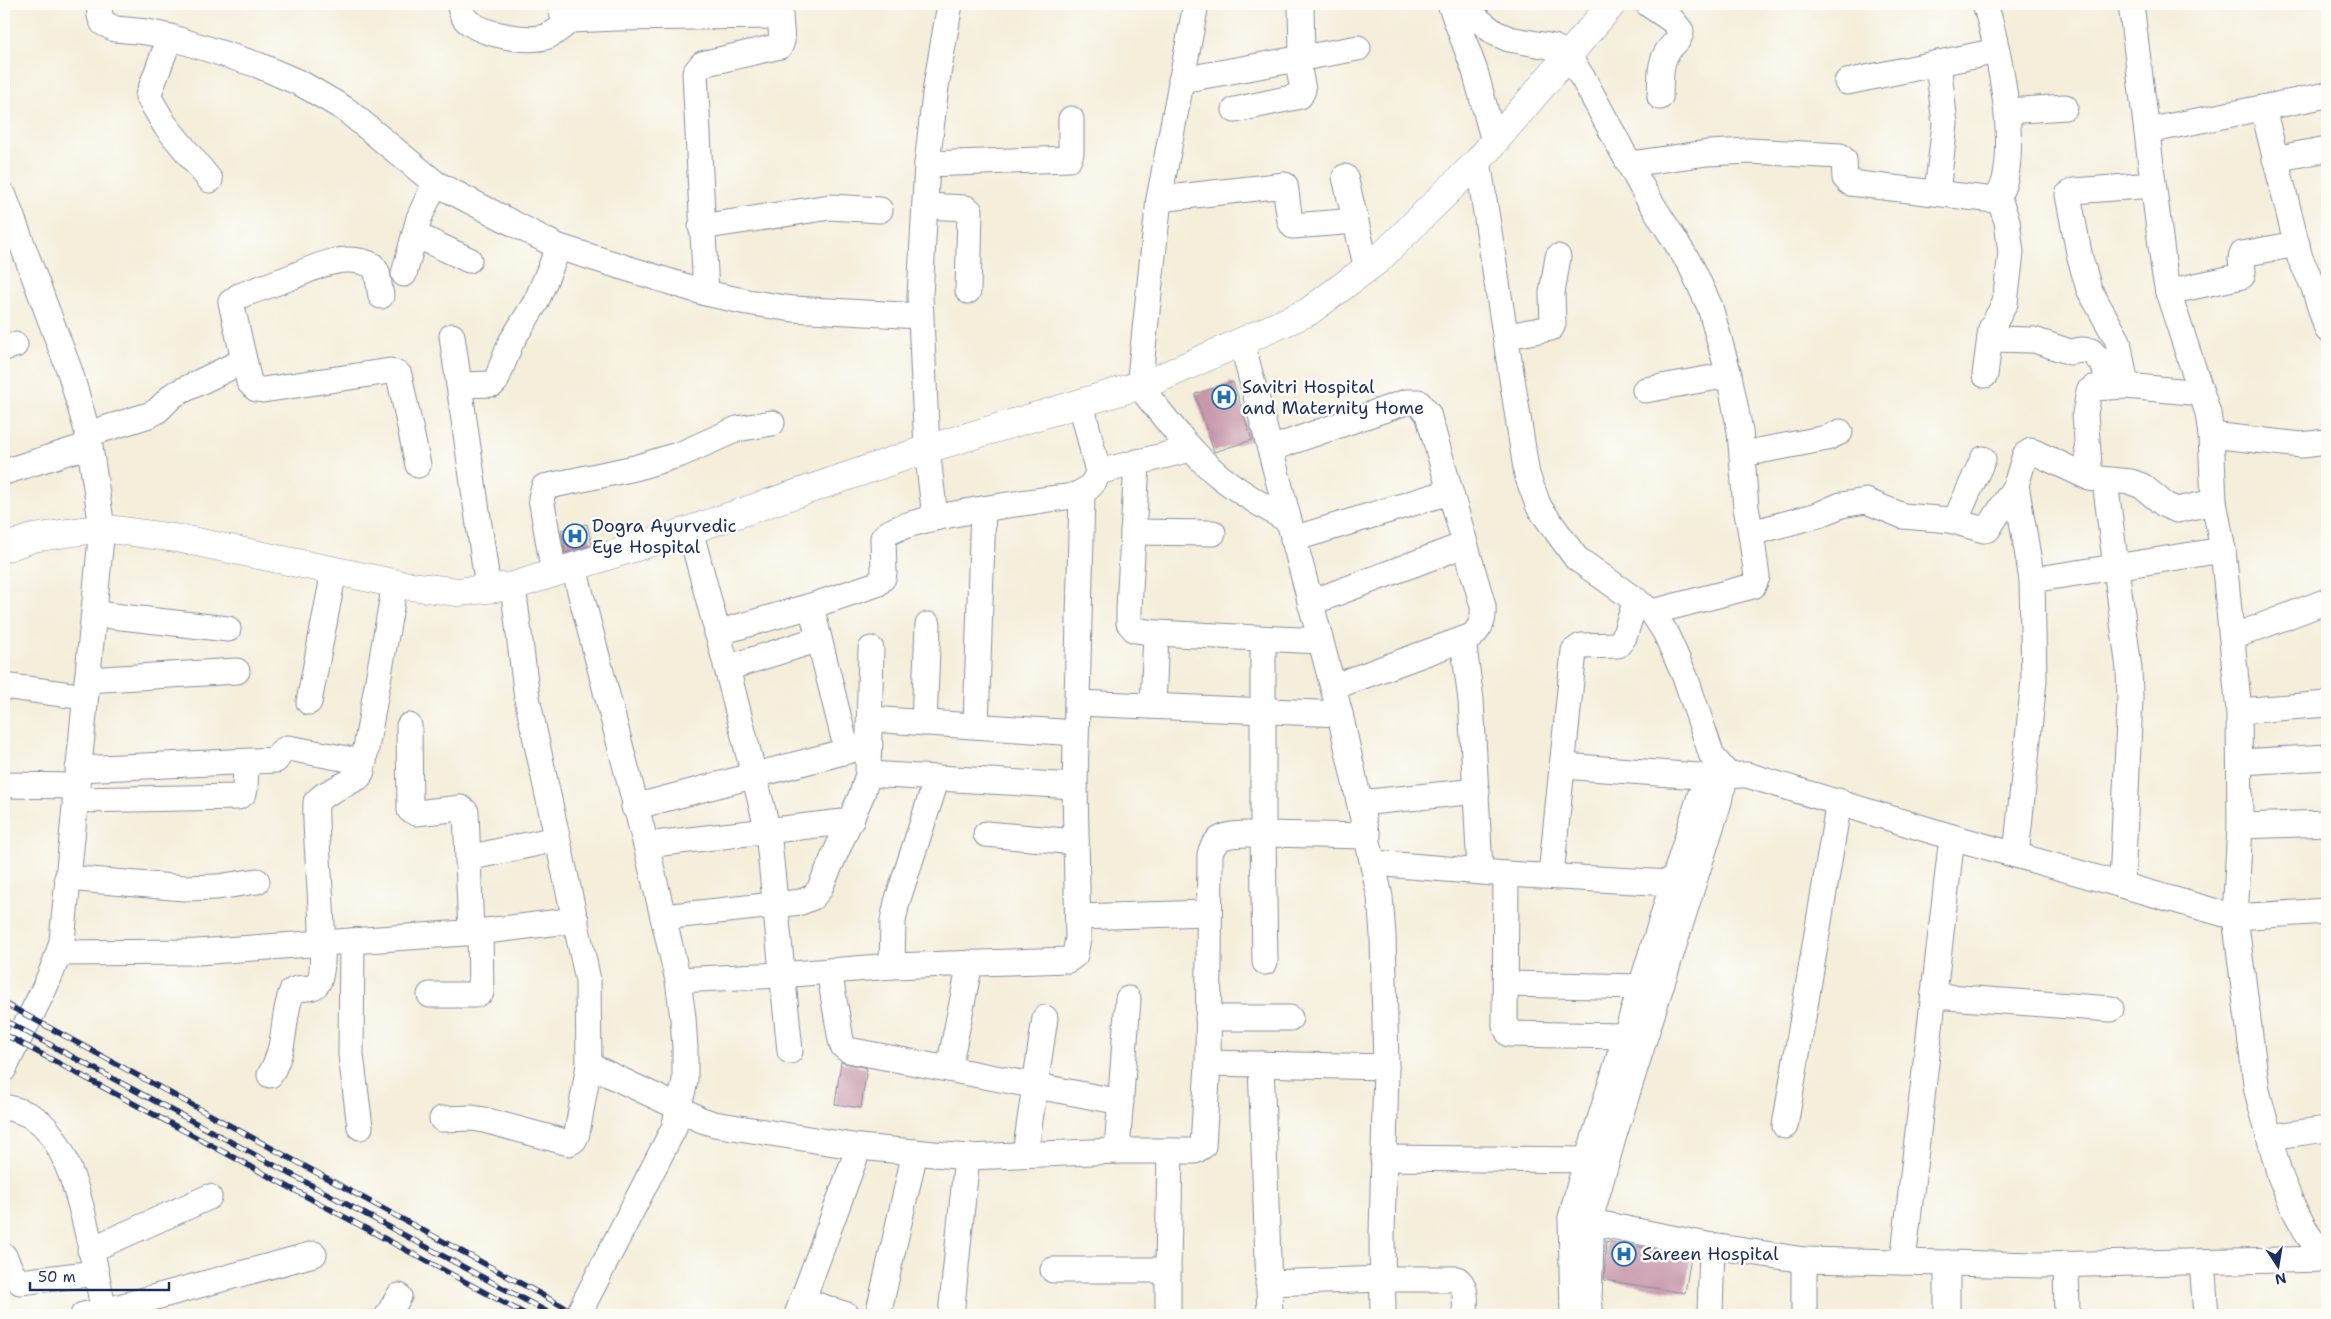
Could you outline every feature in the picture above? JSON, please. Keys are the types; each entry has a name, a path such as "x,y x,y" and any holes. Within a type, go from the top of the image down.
{"main road":[{"path":"4,548 33,538 102,528 182,539 395,584 458,592 500,587 564,571 927,449 1139,386 1242,343 1308,312 1378,260 1486,151 1612,4"}],"street":[{"path":"99,4 100,16 107,26 115,29 147,32 170,37 258,65 302,84 345,109 435,183 559,247 706,294 793,309 920,316"},
{"path":"459,4 461,13 468,22 480,29 507,36 530,39 548,36 565,12 780,10 782,41 780,46 702,64 695,74 701,227 706,294"},
{"path":"935,517 927,449 920,316 927,164 936,86 950,4"},
{"path":"1196,4 1159,199 1139,386 1191,448 1218,474 1291,530"},
{"path":"1235,110 1300,96 1302,90 1300,58 1301,4"},
{"path":"1450,4 1475,70 1507,336 1527,475 1539,507 1576,558 1644,606 1665,632 1686,679 1712,756 1723,781 1642,987 1627,1036 1581,1220 1573,1315"},
{"path":"1458,4 1495,33 1509,39 1554,47 1568,56 1584,80 1630,164 1695,274 1710,307 1729,375 1743,454 1746,508 1756,577 1753,586 1644,606 1618,645 1580,646 1574,651 1551,875"},
{"path":"1648,4 1673,20 1681,31 1680,37 1666,52 1663,62 1660,97"},
{"path":"1630,164 1707,152 1742,151 1840,156 1844,160 1845,178 1850,183 1994,200 1998,196 2006,170 2008,148 2007,111 1997,50 1985,4"},
{"path":"2130,4 2168,292 2208,413 2211,434 2214,502 2223,550 2239,711 2240,826 2235,917 2257,1090 2280,1176 2308,1236 2327,1259"},
{"path":"170,37 148,96 165,125 210,180"},
{"path":"1181,80 1358,48"},
{"path":"1847,82 1997,50"},
{"path":"1937,192 1945,124 1938,63"},
{"path":"2148,131 2327,95"},
{"path":"2007,111 2065,107"},
{"path":"2263,108 2303,267 2320,283 2327,328"},
{"path":"927,164 1069,159 1071,153 1071,119"},
{"path":"2275,159 2327,149"},
{"path":"1345,177 1367,268"},
{"path":"404,274 419,218 435,183"},
{"path":"1159,199 1285,185 1290,221 1293,226 1356,222"},
{"path":"2117,386 2118,341 2090,289 2080,258 2068,195 2074,191 2153,185"},
{"path":"4,196 70,372 89,440 102,528 62,941 59,953 31,1017 4,1069"},
{"path":"1985,375 1993,323 2005,303 2011,253 2007,221 1998,196"},
{"path":"925,206 966,208 970,211 968,291"},
{"path":"701,227 830,207 880,210"},
{"path":"416,234 469,260"},
{"path":"2168,292 2238,278 2244,274 2240,259 2242,254 2297,244"},
{"path":"459,385 493,384 496,381 511,342 536,302 559,247"},
{"path":"1507,336 1551,328 1553,324 1552,293 1558,258"},
{"path":"381,296 376,268 365,262 354,260 324,264 239,296 231,302 249,382 256,389 263,390 396,372 402,379 418,464"},
{"path":"442,1119 478,1119 569,1144 574,1140 577,1133 589,1065 588,980 527,698 500,587 459,385 452,336"},
{"path":"1990,339 2034,340 2070,352 2091,351 2104,365 2117,386"},
{"path":"1242,343 1340,714 1380,897 1383,935 1386,1067 1383,1158 1384,1315"},
{"path":"4,472 149,415 157,411 173,395 243,361"},
{"path":"1645,390 1729,375"},
{"path":"2122,885 2130,698 2127,641 2116,567 2097,479 2086,400 2089,391 2093,388 2117,386 2201,393"},
{"path":"1270,449 1406,402 1418,402 1428,414 1483,606 1484,618 1480,629 1472,636 1333,687"},
{"path":"717,633 810,606 880,582 884,573 883,544 885,534 935,517 1082,493 1095,480 1098,472 1081,403"},
{"path":"578,1315 674,1128 685,1081 684,1018 678,980 646,845 541,498 544,487 636,468 681,454 737,430 772,423"},
{"path":"1743,454 1827,438 1840,432"},
{"path":"2211,434 2302,445 2327,443"},
{"path":"1098,472 1191,448"},
{"path":"1751,533 1818,516 1841,505 1860,501 1866,501 1903,516 1955,521 1984,530 1988,529 2016,485 2025,455 2031,451 2097,479 2131,482 2142,486 2165,505 2177,510 2214,502"},
{"path":"1955,521 1983,458"},
{"path":"1137,462 1130,623 1134,630 1156,633 1320,641"},
{"path":"2016,485 2032,580 2034,680 2016,855"},
{"path":"1291,530 1449,492"},
{"path":"678,980 781,975 892,966 1068,960 1075,955 1078,948 1075,786 1082,493"},
{"path":"976,726 983,510"},
{"path":"690,530 768,831 790,1051"},
{"path":"1133,532 1213,533"},
{"path":"1310,603 1464,544"},
{"path":"2032,580 2223,550"},
{"path":"309,702 334,571"},
{"path":"270,1075 278,1062 284,1041 292,991 313,987 320,980 323,943 316,802 324,795 359,777 364,762 395,584"},
{"path":"2233,637 2327,601"},
{"path":"663,917 808,901 819,890 862,794 868,774 819,639 810,606"},
{"path":"95,614 228,629"},
{"path":"924,722 928,625"},
{"path":"1153,706 1156,633"},
{"path":"727,668 819,639"},
{"path":"1264,639 1263,834 1265,962"},
{"path":"1463,640 1471,700 1480,870"},
{"path":"858,748 870,719 871,650"},
{"path":"4,686 86,688 236,671"},
{"path":"1077,703 1263,709 1340,714"},
{"path":"2239,711 2327,704"},
{"path":"870,719 1076,733"},
{"path":"409,726 410,810 416,813 464,809 481,992 475,995 430,995"},
{"path":"77,785 278,760 282,751 288,748 364,762"},
{"path":"634,806 755,777 858,748"},
{"path":"2240,762 2327,757"},
{"path":"4,784 77,785 238,797 245,790 246,763"},
{"path":"1562,766 1698,776 1723,781 1747,775 1839,801 1952,837 2235,917 2327,911"},
{"path":"868,774 1075,786"},
{"path":"892,966 893,921 897,902 937,778"},
{"path":"1360,803 1477,791"},
{"path":"1785,1126 1839,801"},
{"path":"646,845 850,821"},
{"path":"2240,826 2327,823"},
{"path":"986,834 1076,842"},
{"path":"589,1065 680,1108 699,1119 714,1124 859,1147 967,1157 1117,1151 1195,1151 1203,1146 1208,1063 1208,913 1210,855 1212,847 1217,838 1226,836 1263,834 1368,836"},
{"path":"1903,1262 1952,837"},
{"path":"468,858 556,839"},
{"path":"1374,863 1480,870 1506,874 1551,875 1684,884"},
{"path":"1506,874 1505,1026 1509,1034 1627,1036"},
{"path":"67,878 184,888 217,887 257,881"},
{"path":"1597,1161 1684,884"},
{"path":"1078,917 1208,913"},
{"path":"59,953 197,952 475,932 576,920"},
{"path":"352,941 351,1055 360,1127"},
{"path":"949,1068 970,964"},
{"path":"829,971 843,1046 848,1050 1121,1102"},
{"path":"1506,984 1642,987"},
{"path":"1934,996 2111,1009"},
{"path":"1117,1151 1128,999"},
{"path":"1025,1154 1045,1018"},
{"path":"1208,1018 1290,1018"},
{"path":"1208,1063 1386,1067"},
{"path":"1261,1064 1270,1315"},
{"path":"4,1107 19,1110 37,1119 53,1136 65,1158 76,1188 93,1261 98,1314 314,1254"},
{"path":"2269,1137 2327,1129"},
{"path":"846,1315 800,1308 859,1147"},
{"path":"1168,1311 1170,1151"},
{"path":"878,1315 915,1152"},
{"path":"951,1315 967,1157"},
{"path":"1383,1158 1597,1161"},
{"path":"4,1256 13,1275 20,1282 93,1261 209,1197"},
{"path":"1581,1220 1712,1246 1804,1260 2066,1264 2327,1259"},
{"path":"1581,1220 1591,1315"},
{"path":"1710,1315 1712,1246"},
{"path":"1804,1260 1804,1315"},
{"path":"2202,1262 2206,1315"},
{"path":"1947,1315 1948,1263"},
{"path":"2066,1264 2067,1315"},
{"path":"1053,1270 1168,1270"},
{"path":"1268,1283 1383,1278 1457,1279 1462,1282 1464,1290 1465,1315"}],"building":[{"path":"1233,382 1252,440 1214,452 1195,394"},
{"path":"587,524 592,545 565,553 561,530"},
{"path":"841,1062 867,1068 861,1108 835,1104"},
{"path":"1606,1241 1691,1256 1685,1293 1604,1280"}],"railway":[{"path":"4,1003 579,1315"},
{"path":"4,1020 553,1315"},
{"path":"4,1034 527,1315"}],"place":[{"name":"Savitri Hospital and Maternity Home","path":"1224,397"},
{"name":"Dogra Ayurvedic Eye Hospital","path":"575,536"},
{"name":"Sareen Hospital","path":"1624,1254"}]}
